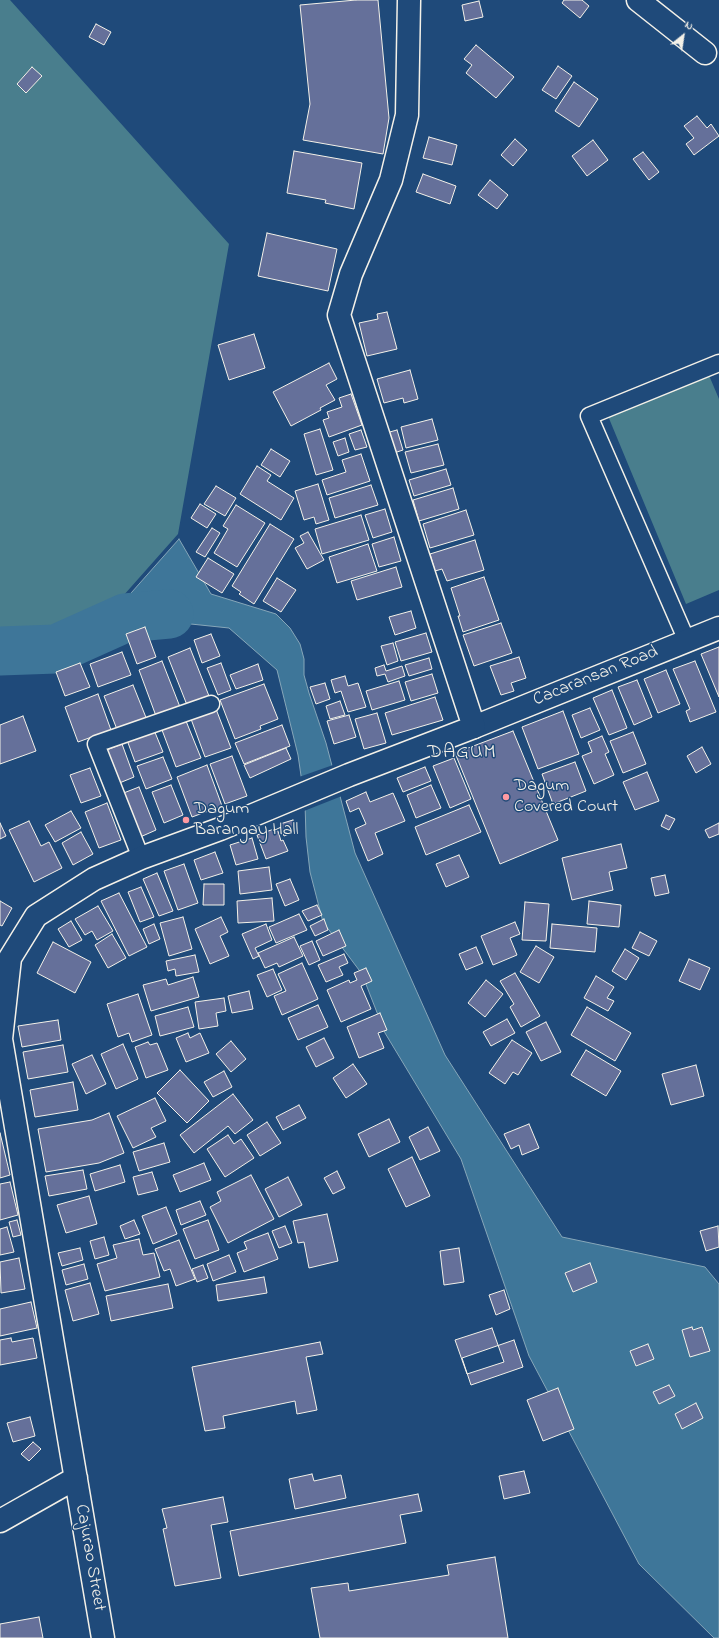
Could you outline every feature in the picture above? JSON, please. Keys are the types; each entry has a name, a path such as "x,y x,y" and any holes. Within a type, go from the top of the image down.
{"street":[{"path":"409,0 407,115 391,180 350,274 339,315 474,727"},
{"path":"638,0 705,53"},
{"name":"Cacaransan Road","path":"141,858 220,829 293,797 474,727 719,628"},
{"name":"Cajurao Street","path":"103,1638 1,1039 10,958 36,916 94,879 141,858"},
{"path":"0,1521 76,1478"}],"lane":[{"path":"687,641 589,416 719,364"},
{"path":"141,858 96,744 211,704"}],"shaded area":[{"path":"0,0 10,0 229,244 178,534 92,631 0,642"},
{"path":"708,373 719,399 719,590 686,604 608,416"},
{"path":"179,539 211,594 276,614 290,628 300,644 304,659 304,675 326,743 355,853 445,1055 562,1237 705,1267 719,1284 719,1638 714,1638 639,1564 529,1356 461,1159 385,1033 362,974 323,922 310,872 306,837 305,803 298,755 277,670 229,628 162,621 100,628"}],"pier":[{"path":"333,765 342,796 304,811 299,777"}],"building":[{"path":"356,0 378,0 389,118 383,154 303,140 310,104 300,5"},
{"path":"564,0 582,0 589,6 580,18 562,3"},
{"path":"479,1 483,17 465,21 462,5"},
{"path":"96,24 111,32 104,45 89,37"},
{"path":"476,45 514,77 496,98 466,73 472,65 464,59"},
{"path":"558,66 572,76 556,99 542,90"},
{"path":"32,67 42,76 26,93 17,84"},
{"path":"574,82 598,99 579,127 555,111"},
{"path":"697,116 707,128 711,124 719,136 694,155 686,144 694,138 684,126"},
{"path":"429,137 457,145 452,165 423,158"},
{"path":"515,139 527,150 513,166 501,155"},
{"path":"593,140 608,160 587,176 572,156"},
{"path":"294,151 362,163 354,209 325,203 326,200 287,193"},
{"path":"643,152 659,172 649,180 633,159"},
{"path":"423,174 456,186 450,204 416,192"},
{"path":"490,180 508,195 497,209 478,195"},
{"path":"267,233 337,249 328,291 258,276"},
{"path":"387,312 397,349 367,356 359,323 378,319 377,314"},
{"path":"254,334 265,368 229,380 218,345"},
{"path":"329,363 337,379 326,385 335,400 320,408 321,410 291,426 273,392"},
{"path":"410,370 418,399 404,403 403,398 384,403 377,379"},
{"path":"351,394 362,425 329,437 323,420 329,418 327,412 342,407 339,398"},
{"path":"432,419 438,440 406,448 401,427"},
{"path":"320,429 333,470 316,475 304,434"},
{"path":"361,430 367,447 355,450 349,434"},
{"path":"397,430 403,450 391,454 386,433"},
{"path":"345,438 349,452 338,456 333,442"},
{"path":"438,444 444,465 411,473 405,452"},
{"path":"271,449 290,461 280,477 261,465"},
{"path":"361,454 370,481 327,495 322,480 346,472 342,460"},
{"path":"257,466 271,475 267,481 294,498 281,520 240,494"},
{"path":"446,469 451,485 414,496 409,480"},
{"path":"318,484 329,520 316,524 314,517 304,520 295,491"},
{"path":"371,485 378,505 335,518 329,498"},
{"path":"216,486 236,498 225,516 204,504"},
{"path":"453,488 459,509 419,521 413,500"},
{"path":"200,504 216,514 207,528 191,518"},
{"path":"236,505 265,523 237,567 214,553 228,529 223,526"},
{"path":"385,509 392,532 373,538 365,515"},
{"path":"466,510 474,535 430,548 423,524"},
{"path":"361,515 369,540 322,554 315,529"},
{"path":"270,524 294,539 254,604 239,594 241,592 232,586"},
{"path":"212,528 220,533 205,557 196,552"},
{"path":"308,532 324,560 307,569 295,548 304,543 300,536"},
{"path":"394,537 401,561 379,567 372,544"},
{"path":"475,540 484,570 447,581 442,569 435,571 430,554"},
{"path":"368,544 377,571 337,583 329,557"},
{"path":"208,558 234,574 222,593 196,577"},
{"path":"396,567 402,587 357,600 351,581"},
{"path":"484,577 499,620 463,632 458,616 460,616 451,588"},
{"path":"277,578 296,590 281,612 263,601"},
{"path":"411,611 416,628 395,635 389,617"},
{"path":"501,623 512,653 474,666 463,635"},
{"path":"145,627 156,657 137,664 126,634"},
{"path":"426,633 432,652 401,661 395,642"},
{"path":"211,634 220,656 202,663 194,640"},
{"path":"393,643 398,661 387,665 381,646"},
{"path":"719,647 719,697 701,654"},
{"path":"190,648 209,696 187,705 168,657"},
{"path":"122,652 131,675 98,687 90,664"},
{"path":"519,657 526,678 511,683 514,691 501,695 490,666"},
{"path":"429,658 432,669 409,676 405,665"},
{"path":"162,661 180,707 156,716 139,670"},
{"path":"695,661 716,712 690,722 686,711 690,709 673,669"},
{"path":"80,663 90,687 65,696 56,672"},
{"path":"221,663 231,690 218,695 207,668"},
{"path":"258,664 263,680 236,689 230,675"},
{"path":"384,665 386,671 402,666 405,676 388,682 385,674 377,676 375,668"},
{"path":"666,670 680,704 658,713 644,679"},
{"path":"432,674 438,693 411,701 405,682"},
{"path":"345,676 348,686 358,683 366,707 348,712 341,691 335,693 331,680"},
{"path":"637,680 652,717 634,725 618,687"},
{"path":"399,681 405,700 372,710 366,691"},
{"path":"325,683 330,699 316,704 310,687"},
{"path":"264,684 278,719 260,726 261,729 235,739 220,700"},
{"path":"133,685 147,720 118,732 104,696"},
{"path":"612,690 627,728 609,735 593,698"},
{"path":"98,694 111,730 78,742 65,707"},
{"path":"435,697 443,720 392,735 385,713"},
{"path":"340,701 345,715 330,719 326,706"},
{"path":"590,708 600,730 581,738 572,715"},
{"path":"216,709 231,748 205,757 191,719"},
{"path":"563,711 579,754 538,769 522,727"},
{"path":"377,713 386,743 364,749 355,719"},
{"path":"349,715 356,737 334,744 327,721"},
{"path":"23,716 36,751 0,764 0,725"},
{"path":"186,721 201,758 176,767 162,730"},
{"path":"282,725 290,746 244,764 235,743"},
{"path":"154,730 163,752 135,762 127,740"},
{"name":"Dagum Covered Court","path":"513,731 558,840 500,864 455,753"},
{"path":"633,732 646,764 623,773 610,741"},
{"path":"602,736 609,752 605,754 614,775 594,784 582,756 592,752 588,742"},
{"path":"122,744 134,777 117,784 104,751"},
{"path":"702,747 711,764 696,773 687,756"},
{"path":"286,748 291,759 250,778 244,765"},
{"path":"232,756 247,796 225,804 210,764"},
{"path":"163,757 172,779 146,789 137,766"},
{"path":"454,758 471,799 450,808 433,766"},
{"path":"575,762 586,791 553,804 542,774"},
{"path":"207,765 222,806 192,817 177,777"},
{"path":"425,767 431,781 403,792 397,778"},
{"path":"90,768 101,796 81,803 70,775"},
{"path":"647,772 659,801 635,810 623,782"},
{"path":"171,785 183,815 164,823 152,792"},
{"path":"431,785 441,808 416,818 407,795"},
{"path":"139,787 156,830 138,838 121,794"},
{"path":"366,792 370,802 393,793 405,821 375,833 383,854 368,861 355,829 366,824 359,808 350,812 346,801"},
{"path":"107,803 121,840 99,848 85,812"},
{"path":"469,805 481,832 426,855 415,827"},
{"path":"71,811 81,828 55,842 45,825"},
{"path":"666,815 675,819 669,830 661,826"},
{"path":"293,820 297,831 284,836 280,824"},
{"path":"29,821 41,846 49,842 62,868 34,882 9,830"},
{"path":"0,823 6,836 0,839"},
{"path":"719,823 719,834 709,838 705,830"},
{"path":"277,828 281,841 283,840 288,851 266,859 257,835"},
{"path":"81,832 93,854 73,865 62,843"},
{"path":"252,838 258,859 236,865 230,845"},
{"path":"621,844 627,868 609,872 613,890 572,900 562,858"},
{"path":"215,852 223,873 201,880 194,860"},
{"path":"459,855 469,877 446,887 436,864"},
{"path":"184,864 198,903 178,910 164,871"},
{"path":"269,867 272,890 240,894 238,871"},
{"path":"157,873 173,911 159,916 143,879"},
{"path":"665,875 669,893 655,896 651,878"},
{"path":"290,879 299,900 285,906 276,884"},
{"path":"204,884 224,884 224,905 203,905"},
{"path":"141,887 154,917 140,922 128,892"},
{"path":"119,893 147,947 129,956 101,901"},
{"path":"272,898 274,921 238,923 237,901"},
{"path":"0,901 12,908 2,926 0,925"},
{"path":"589,901 621,905 619,927 587,924"},
{"path":"525,902 549,904 546,941 522,940"},
{"path":"317,905 322,915 308,921 302,911"},
{"path":"98,906 113,931 97,940 92,931 85,935 75,919"},
{"path":"299,914 307,930 276,943 269,927"},
{"path":"183,917 192,949 169,956 160,923"},
{"path":"221,917 228,932 220,936 229,956 210,964 195,929"},
{"path":"324,919 328,930 315,936 310,926"},
{"path":"71,921 82,940 69,947 58,929"},
{"path":"515,922 520,934 510,938 517,955 493,965 481,936"},
{"path":"154,924 160,939 149,944 143,929"},
{"path":"266,924 272,940 255,948 259,956 253,959 242,934"},
{"path":"552,924 597,928 595,952 550,948"},
{"path":"339,930 346,946 323,956 316,941"},
{"path":"640,932 657,941 649,956 632,948"},
{"path":"112,934 126,958 108,968 95,945"},
{"path":"294,937 303,956 279,967 277,963 265,968 258,953"},
{"path":"312,941 320,960 309,965 300,946"},
{"path":"53,942 91,962 75,993 37,973"},
{"path":"536,946 554,957 539,983 520,972"},
{"path":"476,947 483,963 466,970 459,954"},
{"path":"625,949 639,958 626,980 612,971"},
{"path":"344,954 348,963 339,967 343,975 326,982 318,965"},
{"path":"195,955 199,972 176,976 175,969 168,971 166,961"},
{"path":"689,959 710,968 700,990 679,981"},
{"path":"302,963 318,999 282,1015 274,996 286,991 278,974"},
{"path":"366,968 372,981 361,986 371,1009 341,1022 327,990 349,980 350,983 357,980 354,973"},
{"path":"273,969 282,990 267,997 257,975"},
{"path":"515,973 540,1016 521,1027 510,1007 514,1004 500,981"},
{"path":"596,976 614,987 607,998 614,1001 608,1011 584,998"},
{"path":"193,977 199,997 151,1011 143,985 166,979 168,985"},
{"path":"486,980 503,994 485,1017 468,1003"},
{"path":"249,991 253,1009 232,1013 228,996"},
{"path":"138,994 152,1035 132,1042 129,1033 118,1037 107,1004"},
{"path":"224,998 226,1011 216,1013 218,1026 199,1029 195,1002"},
{"path":"318,1005 328,1027 298,1040 288,1018"},
{"path":"188,1007 194,1027 160,1036 155,1016"},
{"path":"587,1007 631,1033 615,1061 571,1035"},
{"path":"380,1013 387,1030 378,1033 384,1048 359,1058 347,1027"},
{"path":"507,1019 515,1033 491,1046 483,1032"},
{"path":"58,1020 61,1040 22,1047 18,1026"},
{"path":"546,1022 561,1052 541,1061 526,1032"},
{"path":"188,1033 190,1038 200,1033 209,1053 186,1062 176,1038"},
{"path":"324,1038 334,1058 316,1067 306,1047"},
{"path":"512,1040 532,1053 518,1075 513,1072 505,1084 489,1073"},
{"path":"231,1041 246,1059 231,1072 216,1054"},
{"path":"148,1042 150,1045 157,1043 168,1070 146,1078 135,1047"},
{"path":"123,1044 138,1079 116,1089 101,1054"},
{"path":"63,1045 68,1072 28,1079 23,1052"},
{"path":"586,1050 621,1071 606,1096 571,1075"},
{"path":"92,1055 106,1084 86,1094 72,1064"},
{"path":"353,1064 367,1084 346,1098 333,1078"},
{"path":"696,1065 704,1096 671,1105 662,1074"},
{"path":"180,1070 209,1101 187,1123 157,1093"},
{"path":"224,1071 232,1087 213,1097 204,1082"},
{"path":"73,1082 78,1110 35,1117 30,1090"},
{"path":"233,1094 253,1120 235,1134 228,1126 194,1153 180,1135"},
{"path":"155,1098 166,1121 151,1128 156,1137 133,1148 117,1116"},
{"path":"299,1105 306,1118 283,1130 276,1117"},
{"path":"109,1113 124,1153 99,1163 46,1172 38,1129 92,1120"},
{"path":"389,1119 400,1142 369,1157 358,1134"},
{"path":"267,1122 281,1143 260,1156 247,1135"},
{"path":"529,1124 539,1148 522,1155 519,1145 511,1149 504,1134"},
{"path":"428,1127 440,1151 420,1160 409,1137"},
{"path":"0,1133 10,1175 0,1178"},
{"path":"228,1135 234,1144 241,1139 254,1158 225,1177 207,1149"},
{"path":"164,1143 170,1162 139,1171 133,1152"},
{"path":"412,1157 430,1196 406,1207 388,1169"},
{"path":"204,1163 211,1180 180,1192 173,1175"},
{"path":"120,1165 125,1182 95,1191 90,1174"},
{"path":"83,1170 87,1189 49,1196 45,1176"},
{"path":"337,1171 345,1188 333,1194 324,1178"},
{"path":"152,1172 158,1190 138,1195 133,1177"},
{"path":"251,1175 274,1219 228,1243 210,1207 221,1201 217,1192"},
{"path":"288,1177 302,1205 279,1217 265,1189"},
{"path":"10,1182 18,1215 0,1220 0,1184"},
{"path":"89,1196 97,1224 66,1233 57,1205"},
{"path":"200,1201 206,1215 181,1225 176,1210"},
{"path":"166,1207 177,1234 153,1244 142,1216"},
{"path":"327,1214 338,1261 309,1268 304,1242 298,1243 293,1221"},
{"path":"17,1220 21,1235 13,1237 9,1222"},
{"path":"134,1220 140,1234 125,1239 120,1226"},
{"path":"208,1220 219,1250 195,1259 183,1229"},
{"path":"285,1226 292,1243 279,1248 272,1231"},
{"path":"718,1226 719,1247 706,1251 700,1231"},
{"path":"7,1227 14,1252 0,1255 0,1229"},
{"path":"268,1233 278,1259 244,1272 237,1253 247,1249 244,1242"},
{"path":"104,1237 109,1255 95,1259 90,1241"},
{"path":"139,1239 143,1255 154,1253 160,1277 105,1291 97,1264 117,1258 113,1245"},
{"path":"179,1240 195,1279 176,1286 170,1269 164,1271 155,1249"},
{"path":"80,1248 83,1260 62,1266 58,1253"},
{"path":"459,1248 464,1282 444,1285 440,1251"},
{"path":"229,1255 236,1272 213,1281 207,1264"},
{"path":"19,1258 25,1289 1,1293 0,1262"},
{"path":"590,1263 597,1282 573,1292 565,1273"},
{"path":"84,1264 88,1279 66,1285 62,1270"},
{"path":"203,1265 208,1278 197,1282 192,1269"},
{"path":"264,1277 267,1293 218,1301 216,1285"},
{"path":"90,1283 99,1314 73,1321 65,1290"},
{"path":"168,1284 173,1308 111,1321 106,1296"},
{"path":"504,1290 510,1309 496,1315 489,1295"},
{"path":"31,1302 37,1328 0,1336 0,1309"},
{"path":"692,1327 693,1330 702,1327 710,1351 690,1357 682,1330"},
{"path":"492,1328 504,1362 467,1374 455,1340"},
{"path":"11,1338 12,1342 33,1338 37,1358 0,1365 0,1340"},
{"path":"514,1340 523,1367 471,1385 462,1358"},
{"path":"320,1342 323,1354 306,1357 317,1410 297,1414 295,1401 223,1416 225,1428 205,1431 192,1367"},
{"path":"648,1344 654,1359 636,1366 630,1351"},
{"path":"669,1385 675,1396 659,1404 653,1392"},
{"path":"558,1388 574,1429 543,1441 527,1400"},
{"path":"696,1403 703,1418 682,1429 675,1414"},
{"path":"30,1417 35,1436 13,1442 7,1423"},
{"path":"33,1442 41,1449 29,1461 21,1454"},
{"path":"524,1471 530,1493 504,1499 499,1476"},
{"path":"312,1474 314,1481 341,1475 346,1498 295,1509 289,1479"},
{"path":"418,1494 422,1511 400,1515 406,1543 239,1576 230,1531"},
{"path":"223,1497 228,1522 211,1525 221,1578 175,1586 163,1529 167,1528 162,1509"},
{"path":"495,1557 508,1638 320,1638 311,1588 348,1583 349,1591 449,1575 447,1565"},
{"path":"39,1617 43,1638 0,1638 0,1624"}],"waterway":[{"path":"0,651 56,649 125,618 169,614"}],"place":[{"name":"Dagum Covered Court","path":"506,797"},
{"name":"Dagum Barangay Hall","path":"186,820"}],"district":[{"name":"DAGUM","path":"462,754"}]}
